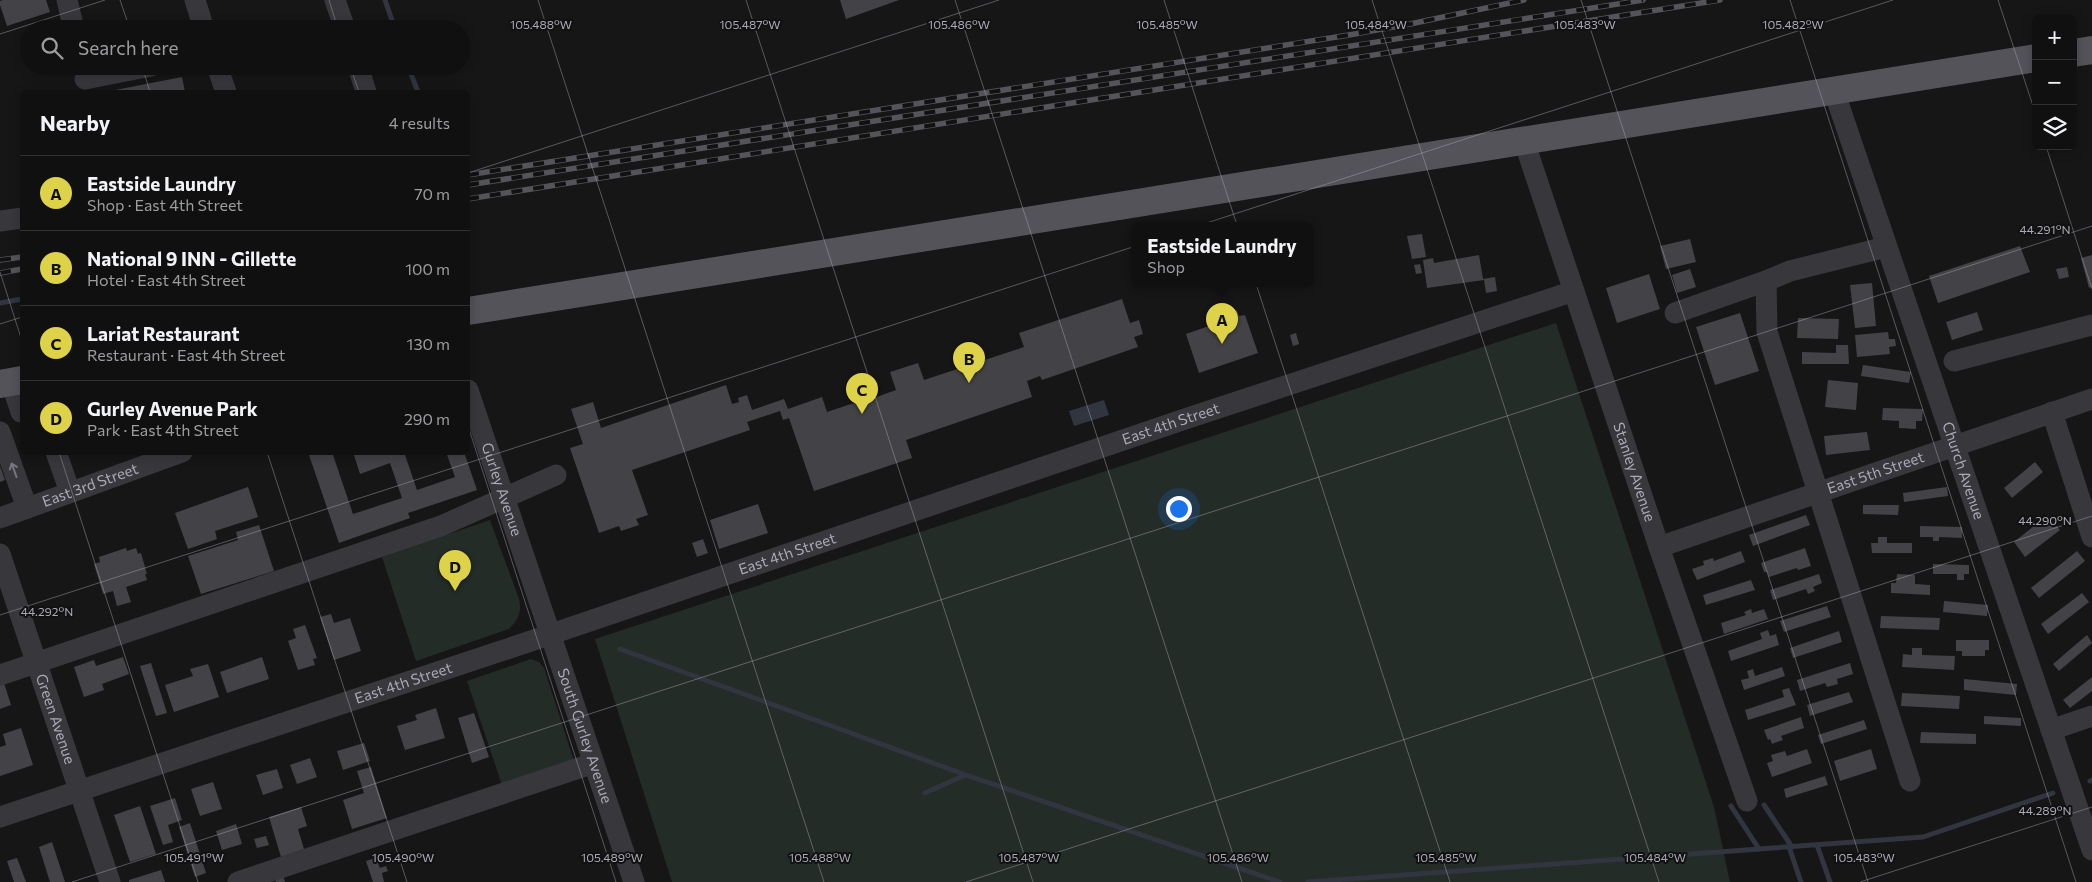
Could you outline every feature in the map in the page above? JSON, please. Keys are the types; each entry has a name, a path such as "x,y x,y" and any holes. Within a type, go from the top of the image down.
{"main road":[{"path":"2077,52 2092,50"},
{"path":"470,311 2032,59"}],"street":[{"path":"67,0 72,20"},
{"path":"195,0 201,20"},
{"path":"335,0 342,20"},
{"path":"85,79 105,75"},
{"path":"220,75 225,90"},
{"path":"361,75 365,90"},
{"name":"Church Avenue","path":"1834,91 2092,850"},
{"name":"Stanley Avenue","path":"1524,142 1659,546 1747,801"},
{"path":"0,221 20,218"},
{"path":"1676,314 1790,271 1886,247"},
{"path":"1766,281 1766,332 1910,781"},
{"name":"East 4th Street","path":"0,817 551,634 1161,427 1574,291"},
{"path":"1954,361 2092,325"},
{"path":"11,382 20,407"},
{"name":"Gurley Avenue","path":"470,396 535,589"},
{"name":"East 5th Street","path":"1659,546 2092,399"},
{"path":"2052,412 2092,537"},
{"path":"0,419 20,413"},
{"path":"0,432 27,508"},
{"path":"57,455 70,492"},
{"name":"East 3rd Street","path":"0,518 174,455"},
{"path":"0,675 441,526 556,475"},
{"name":"Green Avenue","path":"0,554 110,882"},
{"name":"South Gurley Avenue","path":"535,589 634,882"},
{"path":"2051,730 2092,716"},
{"path":"238,882 594,763"}],"shaded area":[{"path":"1556,323 1714,807 1730,882 672,882 595,639"},
{"path":"1104,400 1109,415 1074,426 1069,411"},
{"path":"490,520 519,599 520,612 517,619 509,629 416,661 382,557"},
{"path":"531,659 539,662 544,668 574,761 502,785 467,681"}],"building":[{"path":"46,0 50,12 20,20 20,22 7,26 0,1"},
{"path":"840,0 899,0 846,19"},
{"path":"182,77 185,90 115,90"},
{"path":"1422,234 1426,257 1412,259 1407,236"},
{"path":"1690,239 1696,262 1666,269 1660,246"},
{"path":"2020,246 2030,272 1938,303 1929,276"},
{"path":"1479,255 1483,279 1495,277 1497,291 1486,293 1484,280 1427,288 1423,260 1433,258 1434,263"},
{"path":"2092,255 2092,287 2089,288 2081,258"},
{"path":"1420,264 1422,273 1416,274 1414,265"},
{"path":"2067,267 2069,277 2059,279 2056,269"},
{"path":"1690,269 1696,287 1677,293 1672,275"},
{"path":"1649,274 1660,309 1617,323 1606,288"},
{"path":"1872,283 1876,326 1855,328 1850,285"},
{"path":"1122,299 1130,323 1139,320 1143,334 1134,337 1138,347 1042,380 1040,376 1027,381 1032,397 906,440 912,458 814,491 789,418 783,420 780,411 747,422 750,430 632,470 648,515 636,519 639,525 621,531 619,526 599,533 570,448 583,444 571,409 593,402 601,428 726,385 732,404 739,402 738,398 747,395 752,410 784,399 788,409 822,397 827,412 863,400 861,393 868,391 871,399 896,390 890,372 918,363 924,380 1024,347 1019,333"},
{"path":"1237,310 1239,316 1245,315 1258,353 1199,373 1186,334 1209,326 1207,320 1215,317 1217,324 1230,319 1228,313"},
{"path":"1977,312 1983,330 1952,340 1946,322"},
{"path":"1740,313 1759,371 1715,385 1696,327"},
{"path":"1798,318 1839,319 1838,339 1797,338"},
{"path":"1888,332 1889,339 1895,339 1896,346 1889,347 1890,354 1857,357 1855,335"},
{"path":"1296,333 1299,344 1293,346 1290,335"},
{"path":"1836,345 1848,345 1849,364 1802,364 1802,352 1836,353"},
{"path":"1863,365 1911,372 1909,383 1861,376"},
{"path":"1828,380 1858,383 1856,410 1825,407"},
{"path":"1883,408 1923,409 1922,421 1916,421 1916,429 1899,428 1899,421 1882,420"},
{"path":"1867,432 1870,450 1826,455 1824,436"},
{"path":"309,455 333,455 353,514 402,498 390,463 360,474 354,455 405,455 417,490 455,477 447,455 465,455 477,490 408,513 410,518 339,543"},
{"path":"2035,462 2043,472 2012,498 2004,488"},
{"path":"0,466 5,480 0,482"},
{"path":"248,487 258,517 215,531 217,539 188,549 175,513"},
{"path":"1947,487 1948,496 1904,502 1903,493"},
{"path":"758,504 768,533 719,549 710,520"},
{"path":"1863,505 1899,505 1898,515 1863,514"},
{"path":"1806,515 1810,525 1753,546 1749,535"},
{"path":"2048,515 2060,530 2025,557 2014,542"},
{"path":"259,525 274,571 201,594 188,556 238,540 236,532"},
{"path":"1920,526 1962,527 1962,538 1939,537 1939,541 1933,541 1933,537 1920,537"},
{"path":"1878,537 1887,537 1887,543 1912,543 1912,553 1872,553 1871,543 1878,543"},
{"path":"703,539 708,553 697,557 692,543"},
{"path":"126,548 127,551 136,548 138,554 141,553 147,580 126,587 131,602 117,606 113,591 103,594 94,564 100,562 99,557"},
{"path":"1805,548 1811,566 1798,570 1797,568 1769,577 1767,572 1764,572 1761,563"},
{"path":"1741,551 1745,562 1697,580 1692,569 1704,565 1703,561 1713,558 1714,561"},
{"path":"2077,551 2085,561 2039,598 2031,588"},
{"path":"1933,564 1969,565 1969,574 1964,574 1964,580 1957,580 1957,574 1933,574"},
{"path":"1819,574 1822,583 1813,587 1815,591 1808,594 1806,589 1773,600 1770,590"},
{"path":"1897,574 1915,575 1915,584 1930,585 1930,595 1891,593 1891,583 1896,583"},
{"path":"1751,580 1755,590 1706,605 1703,595"},
{"path":"2082,593 2089,602 2048,634 2041,624"},
{"path":"1944,601 1988,605 1987,616 1943,612"},
{"path":"1827,606 1831,617 1784,632 1780,621"},
{"path":"1751,609 1752,613 1764,609 1768,619 1724,634 1721,623 1746,615 1744,612"},
{"path":"331,614 334,623 350,618 361,651 334,660 320,617"},
{"path":"1881,616 1940,618 1939,630 1880,628"},
{"path":"305,625 317,658 313,659 315,665 298,670 288,641 296,638 293,629"},
{"path":"1768,630 1770,636 1776,634 1779,645 1731,661 1728,651 1762,639 1760,633"},
{"path":"1839,631 1842,642 1793,658 1790,648"},
{"path":"2087,635 2092,643 2059,671 2053,664"},
{"path":"1956,640 1989,640 1989,650 1985,650 1985,656 1962,656 1962,651 1956,651"},
{"path":"1912,648 1922,648 1922,655 1955,656 1954,670 1902,667 1903,654 1912,655"},
{"path":"123,657 129,674 102,684 104,690 84,697 74,667 94,660 96,666"},
{"path":"262,657 269,679 227,693 220,672"},
{"path":"151,663 167,713 156,716 140,666"},
{"path":"1850,663 1853,674 1837,679 1838,684 1827,687 1825,683 1800,691 1797,680"},
{"path":"208,664 219,697 174,712 165,685 193,676 190,669"},
{"path":"1782,667 1785,676 1744,690 1741,680 1749,678 1747,671 1753,669 1755,676"},
{"path":"2092,677 2092,691 2070,708 2063,700"},
{"path":"1964,679 2017,684 2016,695 1964,690"},
{"path":"4,683 11,705 0,709 0,685"},
{"path":"1789,688 1796,705 1748,720 1745,710 1784,697 1782,690"},
{"path":"1849,692 1853,702 1810,716 1807,705"},
{"path":"1902,693 1960,696 1959,709 1901,706"},
{"path":"436,708 445,738 405,750 397,726 417,720 415,715"},
{"path":"474,713 489,757 472,763 458,718"},
{"path":"1984,716 2021,718 2021,726 1984,724"},
{"path":"1801,717 1804,728 1781,736 1783,740 1772,744 1770,739 1768,740 1764,730"},
{"path":"1864,720 1867,729 1821,744 1818,735"},
{"path":"21,728 33,765 0,776 0,747 6,745 3,734"},
{"path":"1921,732 1976,734 1976,744 1920,743"},
{"path":"364,743 370,761 343,770 337,751"},
{"path":"1807,749 1812,763 1772,777 1767,763 1773,761 1771,755 1785,751 1787,756"},
{"path":"1871,749 1877,769 1840,781 1834,761"},
{"path":"310,758 317,777 297,784 290,765"},
{"path":"371,767 387,818 352,829 343,800 364,793 357,771"},
{"path":"277,769 283,788 263,795 256,775"},
{"path":"1825,776 1828,785 1786,798 1784,789"},
{"path":"213,782 222,809 200,816 191,789"},
{"path":"175,798 182,820 168,825 173,842 163,845 150,806"},
{"path":"140,806 156,854 130,862 114,815"},
{"path":"301,807 307,826 298,829 304,849 281,857 269,817"},
{"path":"190,823 206,873 195,877 179,827"},
{"path":"236,824 242,844 222,850 216,831"},
{"path":"266,836 269,845 257,848 254,839"},
{"path":"52,842 65,882 50,882 39,847"},
{"path":"17,858 26,882 14,882 7,861"},
{"path":"376,858 380,868 386,866 388,871 382,873 384,882 373,882 366,861"},
{"path":"161,870 165,882 129,882 129,880"},
{"path":"283,876 285,882 276,882 275,879"}],"waterway":[{"path":"385,0 392,20"},
{"path":"411,75 417,90"},
{"path":"0,303 20,299"},
{"path":"620,649 966,775 1280,882"},
{"path":"925,793 965,775"},
{"path":"1308,882 1923,837 2053,793"},
{"path":"1764,805 1792,847"},
{"path":"1731,806 1759,849"},
{"path":"1817,845 1830,882"},
{"path":"1789,847 1801,882"}],"railway":[{"path":"470,175 1349,35 1524,0"},
{"path":"470,185 1643,0"},
{"path":"470,199 1720,0"},
{"path":"0,260 20,257"},
{"path":"0,273 20,269"}],"place":[{"name":"Eastside Laundry","path":"1222,344"},
{"name":"National 9 INN - Gillette","path":"969,383"},
{"name":"Lariat Restaurant","path":"862,414"},
{"name":"Gurley Avenue Park","path":"455,591"}]}
